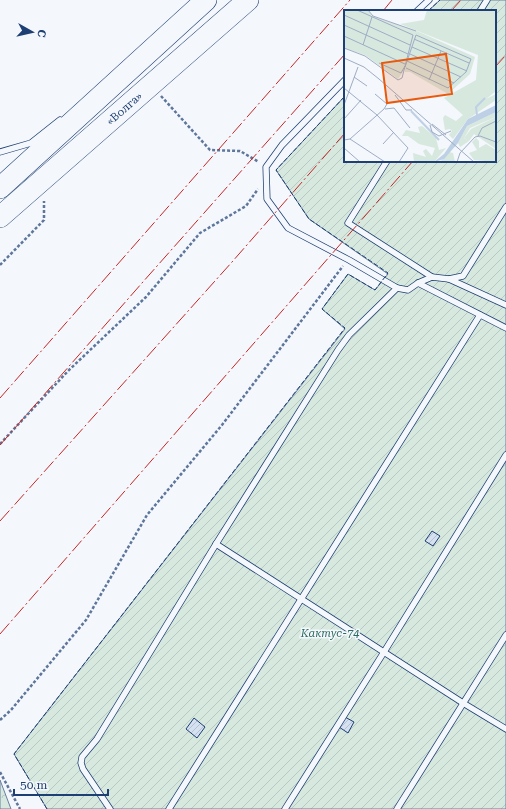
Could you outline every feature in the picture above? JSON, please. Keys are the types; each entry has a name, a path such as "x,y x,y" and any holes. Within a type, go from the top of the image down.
{"highway":[{"path":"0,188 86,106 206,0"},
{"name":"«Волга»","path":"0,216 248,0"}],"lane":[{"path":"418,10 429,0"},
{"path":"481,10 487,0"},
{"path":"344,81 282,145 266,167 267,199 288,228 397,288 408,290 418,283 432,277"},
{"path":"0,152 32,143 68,114"},
{"path":"386,162 348,223 432,277 449,279 506,305"},
{"path":"449,279 464,276 506,207"},
{"path":"418,283 506,328"},
{"path":"110,809 83,769 81,763 82,757 97,739 216,544 338,350 349,335 397,288"},
{"path":"169,809 480,315"},
{"path":"285,809 506,455"},
{"path":"216,544 463,703 506,729"},
{"path":"397,809 506,635"}],"path":[{"path":"151,85 210,150 240,151 266,167"},
{"path":"0,444 68,371 146,297 200,233 246,206 266,178"},
{"path":"0,265 44,220 44,179"},
{"path":"0,720 11,710 86,620 148,515 222,425 348,260"},
{"path":"0,772 20,809"}],"green space":[{"name":"Кактус-74","path":"440,0 506,0 506,809 47,809 14,754 345,329 322,309 348,274 375,290 388,274 309,219 276,170 344,97 344,162 496,162 496,10 429,10"},
{"path":"0,780 11,809 0,809"}],"building":[{"path":"432,531 440,536 433,546 425,541"},
{"path":"345,717 354,722 348,733 339,727"},
{"path":"194,718 205,727 197,738 186,729"}],"fence":[{"path":"429,10 440,0"},
{"path":"47,809 14,754 345,328 322,309 348,274 375,290 388,273 309,219 276,170 344,97"}],"power":[{"path":"0,398 350,0"},
{"path":"384,10 392,0"},
{"path":"452,10 461,0"},
{"path":"0,445 344,55"},
{"path":"496,66 506,55"},
{"path":"0,521 232,262 344,134"},
{"path":"0,634 412,162"}]}
